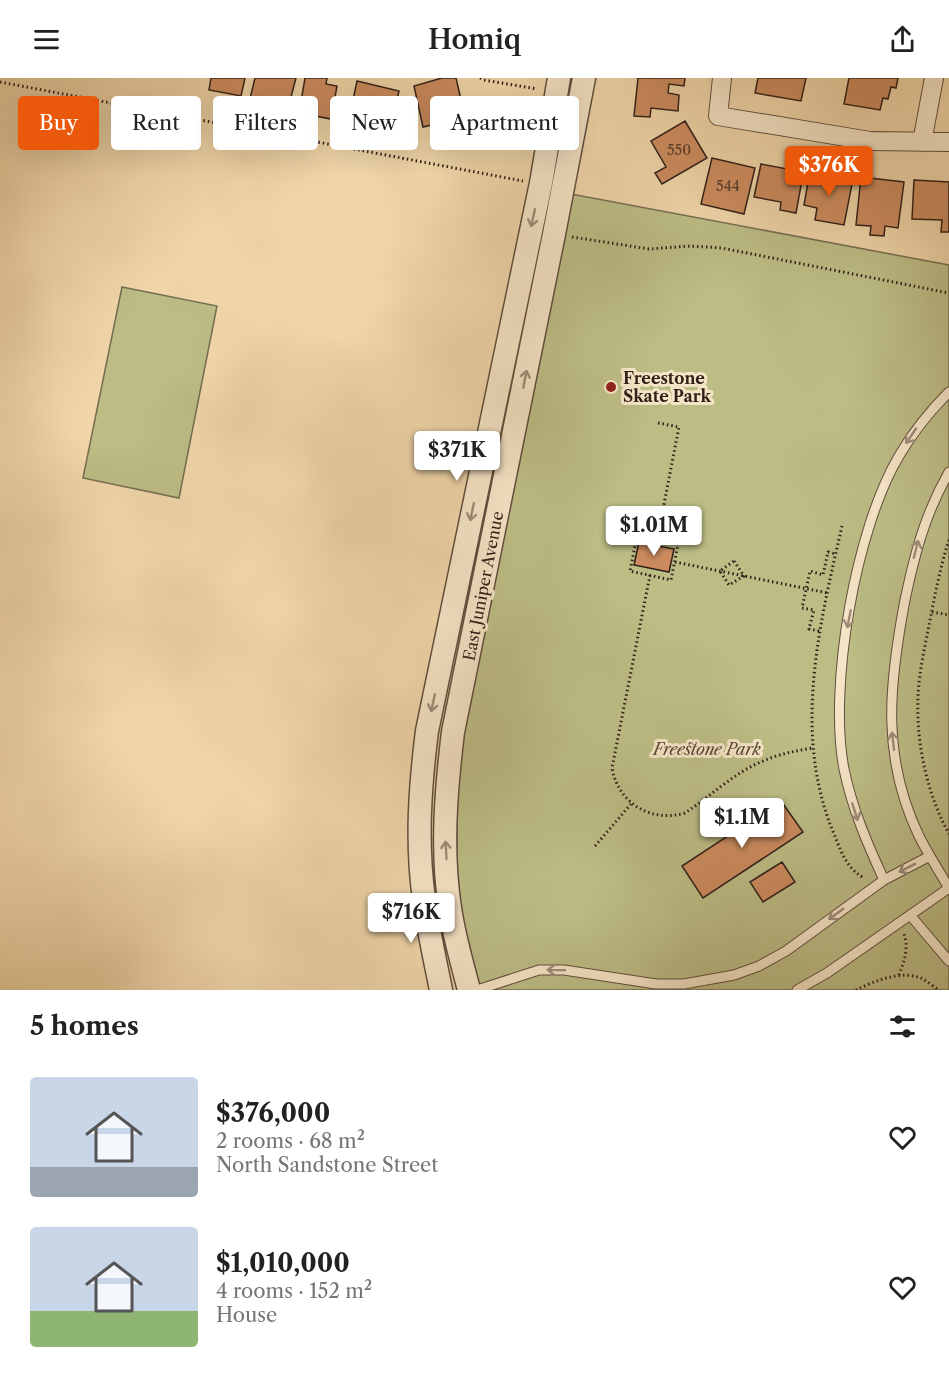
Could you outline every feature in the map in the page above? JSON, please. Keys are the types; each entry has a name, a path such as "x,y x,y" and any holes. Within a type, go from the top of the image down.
{"street":[{"name":"East Juniper Avenue","path":"469,990 450,907 445,810 453,732 584,78"},
{"path":"722,78 718,116 870,141 949,142"},
{"path":"922,142 934,78"},
{"name":"East Juniper Avenue","path":"441,990 432,951 424,896 419,812 427,731 540,185 558,85"},
{"path":"540,185 562,192"}],"lane":[{"path":"884,879 854,813 844,767 838,721 844,641 859,562 882,489 915,430 949,392"},
{"path":"797,990 827,973 949,888 912,820 901,785 892,737 891,690 896,650 918,542 931,506 949,472"},
{"path":"477,990 538,970 564,970 656,984 684,984 734,975 759,966 786,951 884,879 930,856"},
{"path":"910,915 949,961"}],"path":[{"path":"480,78 558,85"},
{"path":"0,82 111,102"},
{"path":"201,119 540,185"},
{"path":"554,234 649,249 690,246 722,248 949,293"},
{"path":"657,540 679,427 658,423"},
{"path":"637,536 678,544 675,562 671,580 630,571 637,536"},
{"path":"949,540 932,612 918,697 921,749 940,817 949,834"},
{"path":"819,631 809,629 814,610 802,608 806,588 810,572 823,574 828,552 836,554"},
{"path":"720,571 734,561 744,576"},
{"path":"675,562 828,593"},
{"path":"720,571 729,585 744,576"},
{"path":"650,575 612,768 618,788 631,804 656,815 675,816 685,813 761,761 813,748"},
{"path":"932,612 949,615"},
{"path":"595,846 631,804"},
{"path":"898,975 907,946 899,924"},
{"path":"856,990 898,975 910,975 923,979 939,990"}],"green space":[{"name":"Freestone Park","path":"571,194 949,265 949,990 480,990 457,901 457,779 465,727"},
{"path":"122,287 217,306 179,498 83,478"}],"building":[{"path":"211,78 245,78 241,96 209,90"},
{"path":"255,78 296,78 291,96 251,96"},
{"path":"305,78 327,78 326,84 337,86 335,96 330,96 330,119 318,117 318,96 302,96"},
{"path":"442,78 456,78 460,96 430,96 430,125 423,127 414,86"},
{"path":"638,78 685,78 684,86 669,84 668,93 679,95 678,111 651,108 650,117 634,116"},
{"path":"758,78 806,78 801,101 755,93"},
{"path":"849,78 898,78 896,88 891,87 888,99 883,98 880,110 844,104"},
{"path":"357,81 399,91 398,96 354,96"},
{"path":"685,121 707,158 662,184 655,173 666,167 651,141"},
{"path":"712,158 755,168 744,214 701,204"},
{"path":"761,164 787,169 788,166 804,169 796,213 780,210 781,202 754,197"},
{"path":"810,171 853,179 844,225 815,220 817,208 804,205"},
{"path":"861,177 904,182 898,228 885,226 884,236 870,235 871,226 856,225"},
{"path":"914,180 949,182 949,232 941,232 942,220 912,219"},
{"path":"639,542 674,549 669,572 634,565"},
{"path":"781,801 803,832 703,898 682,866"},
{"path":"782,862 795,882 763,902 750,882"}],"place":[{"name":"Freestone Skate Park","path":"611,387"}]}
